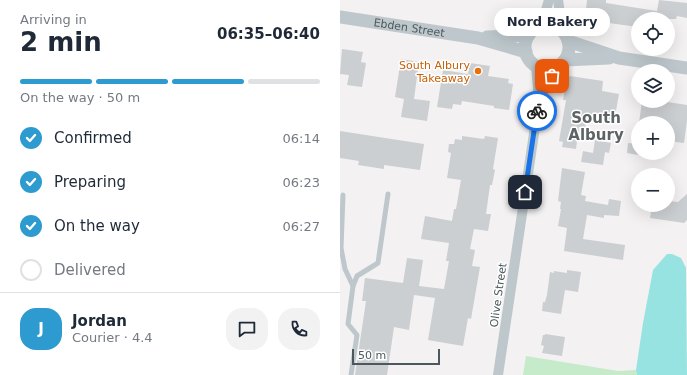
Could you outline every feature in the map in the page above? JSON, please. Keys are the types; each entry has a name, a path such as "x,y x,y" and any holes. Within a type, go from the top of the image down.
{"street":[{"path":"541,26 549,0"},
{"path":"558,0 569,51 561,63"},
{"name":"Ebden Street","path":"340,17 478,38 526,52"},
{"path":"619,58 565,36 553,26 541,26 532,31 525,46 528,57 536,66 546,69 561,63 619,58 687,68"},
{"name":"Ebden Street","path":"478,38 529,35"},
{"name":"Olive Street","path":"539,100 561,63"},
{"name":"Olive Street","path":"498,375 539,100 536,66"}],"lane":[{"path":"351,375 357,335 348,324 353,286 357,276 378,263 388,194"},
{"path":"342,195 341,248 345,269 353,286"}],"green space":[{"path":"526,356 618,371 636,370 637,375 523,375"}],"water":[{"path":"667,254 672,254 681,258 686,268 687,375 637,375 636,370 643,323 653,270"}],"building":[{"path":"587,0 606,0 606,3 657,11 659,0 687,3 687,18 677,16 675,19 675,12 631,12 631,26 594,21 594,19 585,18"},
{"path":"342,49 363,52 361,62 366,63 362,87 347,85 349,75 340,74"},
{"path":"401,59 419,62 414,99 430,101 427,121 401,117 404,99 395,97"},
{"path":"470,63 490,66 488,76 509,79 508,83 513,84 509,110 462,101 461,105 453,104 452,109 437,107 443,70 468,74"},
{"path":"570,76 603,81 602,91 619,94 614,122 587,118 585,127 579,127 576,149 562,147 563,142 559,141 566,100 563,100 567,78"},
{"path":"675,103 687,105 687,121 684,143 675,142 675,116 640,116 641,108 675,108"},
{"path":"340,131 424,144 420,170 384,165 384,169 358,165 359,161 340,158"},
{"path":"462,136 484,139 485,136 498,138 493,169 495,170 492,185 490,185 486,214 491,214 488,231 474,229 470,249 475,250 472,266 480,267 471,319 468,318 463,346 428,340 435,298 414,295 409,330 394,327 387,375 355,375 366,301 362,301 365,278 403,283 407,258 423,260 419,286 444,289 449,261 446,261 449,243 421,239 425,216 452,221 454,209 456,209 461,180 447,178 451,153 448,152 449,144 454,144 455,139 462,140"},
{"path":"595,140 611,143 609,153 605,152 603,165 581,162 583,151 593,153"},
{"path":"628,143 631,143 631,154 627,153"},
{"path":"562,168 585,172 581,195 586,196 585,201 608,205 609,199 621,201 619,216 604,215 604,218 587,215 583,239 625,245 623,260 564,251 567,228 558,226 561,209 561,202 558,201"},
{"path":"687,194 687,220 684,223 650,218 651,212 675,212 675,202 678,202"},
{"path":"567,270 581,272 578,292 565,290 561,314 542,311 543,302 545,302 547,295 550,272 554,273 554,271 567,273"},
{"path":"543,335 565,337 562,356 542,353 544,346 541,345"}],"way so far":[{"path":"537,111 539,100 552,76"}],"place":[{"name":"South Albury Takeaway","path":"478,71"},
{"name":"Nord Bakery","path":"552,76"}],"district":[{"name":"South Albury","path":"596,126"}],"route":[{"path":"525,192 537,111"}]}
